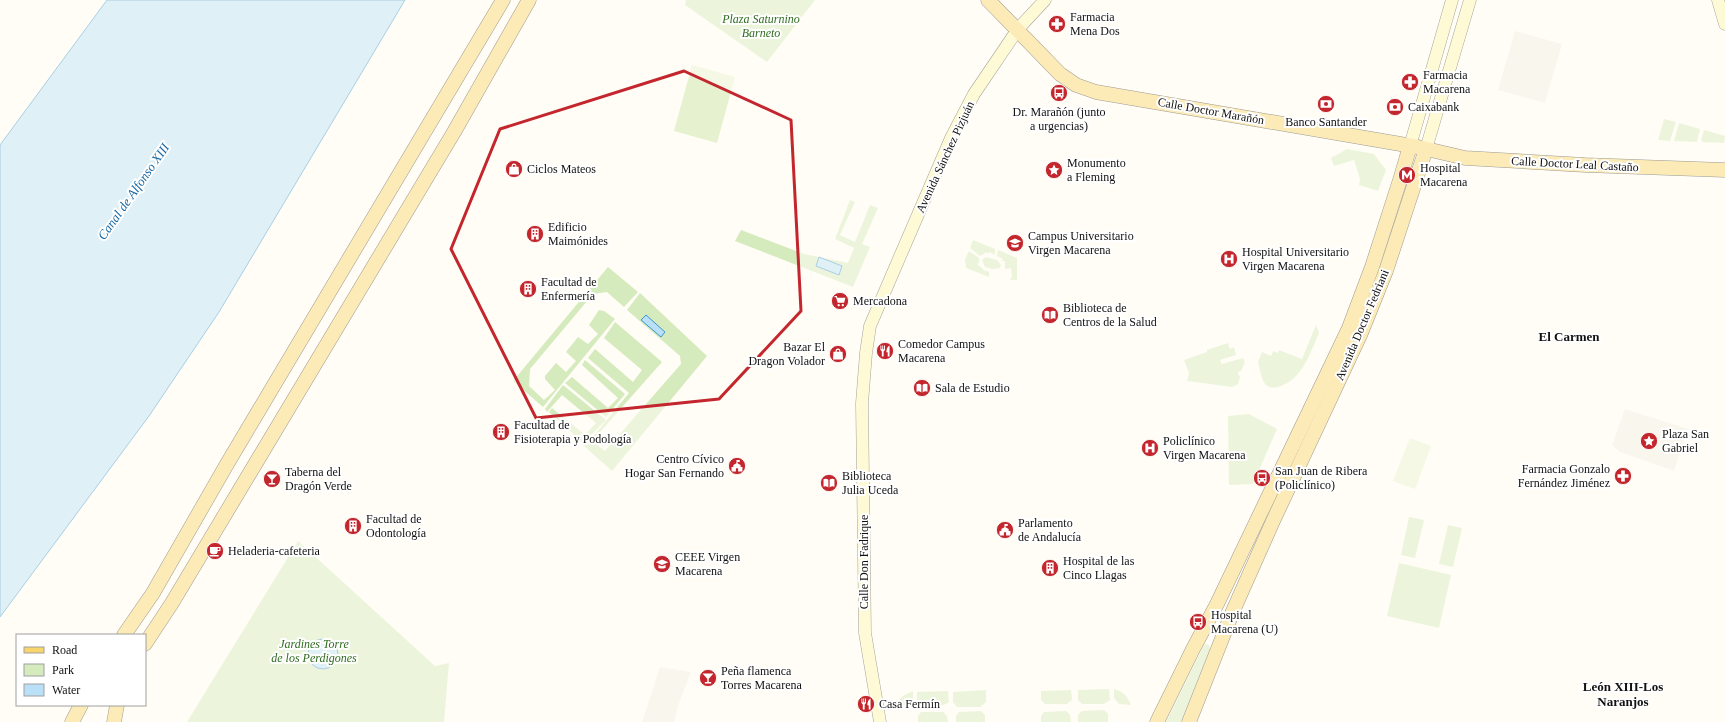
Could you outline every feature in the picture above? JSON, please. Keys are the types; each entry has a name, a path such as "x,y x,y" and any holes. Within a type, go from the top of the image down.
{"main road":[{"path":"125,634 153,593 237,448 503,0"},
{"path":"146,642 172,603 446,145 529,0"},
{"name":"Calle Doctor Marañón","path":"988,0 1018,29 1060,74 1076,85 1096,92 1426,149"},
{"name":"Avenida Doctor Fedriani","path":"1157,722 1217,604 1349,328 1374,260 1410,146"},
{"name":"Avenida Doctor Fedriani","path":"1190,722 1222,639 1273,521 1361,333 1386,271 1426,149"},
{"name":"Calle Doctor Leal Castaño","path":"1426,149 1459,158 1725,170"},
{"path":"72,722 80,706"},
{"path":"114,722 117,706"}],"street":[{"name":"Avenida Sánchez Pizjuán","path":"898,262 951,138 974,94 1018,29 1045,0"},
{"name":"Avenida Doctor Fedriani","path":"1410,146 1452,0"},
{"name":"Avenida Doctor Fedriani","path":"1426,149 1470,0"},
{"path":"1718,0 1725,24"},
{"name":"Calle Don Fadrique","path":"880,722 865,633 862,403 870,326 898,262"}],"highlighted area":[{"path":"684,71 791,120 801,311 719,399 536,418 451,249 500,129"}],"green space":[{"name":"Plaza Saturnino Barneto","path":"686,0 815,0 767,62 685,5"},
{"path":"692,65 735,77 717,143 674,131"},
{"path":"1664,119 1676,122 1670,141 1658,140"},
{"path":"1679,123 1700,129 1697,142 1674,141"},
{"path":"1704,130 1725,136 1724,143 1703,142 1701,140"},
{"path":"1347,149 1374,154 1386,170 1378,191 1359,185 1360,179 1354,160 1334,166 1331,158"},
{"path":"850,200 855,202 840,235 855,242 870,205 878,208 862,244 870,247 853,287 735,241 741,230 804,254 848,263 854,248 835,239"},
{"path":"973,240 995,249 995,255 990,252 988,254 987,252 980,256 970,248"},
{"path":"998,250 1017,258 1017,280 1010,280 1012,276 1011,268 1005,269 1005,261 1002,261 1003,259 997,256"},
{"path":"969,251 979,258 979,263 977,264 983,270 989,272 989,277 966,268 965,259"},
{"path":"986,257 997,260 1001,265 1000,268 993,269 985,267 982,260"},
{"path":"608,267 638,292 624,307 607,292 593,294 530,369 529,386 544,400 555,390 545,379 545,376 556,363 566,372 576,361 566,352 578,337 588,344 598,334 589,325 599,310 604,311 615,319 543,407 513,381"},
{"path":"640,293 707,356 612,471 584,446 589,439 605,451 681,364 680,356 627,310"},
{"path":"615,322 662,362 593,440 592,438 629,393 588,358 595,349 633,382 642,370 604,338"},
{"path":"1316,325 1319,333 1305,364 1295,377 1281,386 1273,388 1266,385 1264,383 1258,362 1262,352 1271,356 1273,351 1278,353 1279,350 1302,359"},
{"path":"1228,343 1230,349 1234,347 1236,355 1220,360 1222,364 1243,358 1245,362 1241,371 1238,372 1240,377 1238,384 1232,387 1187,381 1189,373 1184,360"},
{"path":"585,360 625,394 606,417 565,383 572,377 608,408 618,398 582,365"},
{"path":"563,385 606,420 583,443 549,412 552,408 585,435 596,423 562,395 547,412 545,409"},
{"path":"1249,414 1277,429 1253,484 1229,485 1228,416"},
{"path":"1410,438 1431,446 1415,489 1393,481"},
{"path":"1409,517 1424,520 1415,558 1401,555"},
{"path":"1448,525 1462,528 1453,567 1439,564"},
{"name":"Jardines Torre de los Perdigones","path":"298,541 435,666 449,663 444,722 187,722"},
{"path":"1399,563 1451,575 1439,628 1387,616"},
{"path":"1204,645 1209,645 1210,649 1181,722 1166,722"},
{"path":"1109,689 1110,700 1104,704 1082,704 1078,700 1078,690"},
{"path":"1114,689 1125,695 1131,705 1119,704 1114,698"},
{"path":"986,690 986,702 980,707 957,707 953,702 953,692"},
{"path":"1071,690 1072,700 1067,704 1045,704 1041,700 1041,691"},
{"path":"913,691 913,702 908,707 897,707 902,697"},
{"path":"948,691 949,702 944,705 921,706 917,702 917,692"},
{"path":"1104,710 1108,714 1108,722 1078,722 1078,715 1082,711"},
{"path":"981,711 985,715 985,722 956,722 956,716 959,712"},
{"path":"1066,711 1070,715 1071,722 1041,722 1041,716 1044,712"},
{"path":"921,712 943,712 947,716 948,722 918,722 918,716"}],"shaded area":[{"path":"1515,31 1562,44 1545,103 1498,90"},
{"name":"Plaza San Gabriel","path":"1625,409 1688,429 1674,471 1620,452 1612,445"},
{"path":"660,667 691,672 678,706 674,722 642,722"}],"water":[{"name":"Canal de Alfonso XIII","path":"107,0 405,0 219,312 149,416 0,617 0,145"},
{"path":"819,257 842,266 839,275 816,266"},
{"path":"646,315 665,332 661,337 641,320"},
{"path":"323,639 334,643 338,654 334,665 323,669 312,665 308,654 312,643"}],"place":[{"name":"Farmacia Mena Dos","path":"1057,24"},
{"name":"Farmacia Macarena","path":"1410,82"},
{"name":"Dr. Marañón (junto a urgencias)","path":"1059,93"},
{"name":"Banco Santander","path":"1326,104"},
{"name":"Caixabank","path":"1395,107"},
{"name":"Ciclos Mateos","path":"514,169"},
{"name":"Monumento a Fleming","path":"1054,170"},
{"name":"Hospital Macarena","path":"1407,175"},
{"name":"Edificio Maimónides","path":"535,234"},
{"name":"Campus Universitario Virgen Macarena","path":"1015,243"},
{"name":"Hospital Universitario Virgen Macarena","path":"1229,259"},
{"name":"Facultad de Enfermería","path":"528,289"},
{"name":"Mercadona","path":"840,301"},
{"name":"Biblioteca de Centros de la Salud","path":"1050,315"},
{"name":"Comedor Campus Macarena","path":"885,351"},
{"name":"Bazar El Dragon Volador","path":"838,354"},
{"name":"Sala de Estudio","path":"922,388"},
{"name":"Facultad de Fisioterapia y Podología","path":"501,432"},
{"name":"Plaza San Gabriel","path":"1649,441"},
{"name":"Policlínico Virgen Macarena","path":"1150,448"},
{"name":"Centro Cívico Hogar San Fernando","path":"737,466"},
{"name":"Farmacia Gonzalo Fernández Jiménez","path":"1623,476"},
{"name":"San Juan de Ribera (Policlínico)","path":"1262,478"},
{"name":"Taberna del Dragón Verde","path":"272,479"},
{"name":"Biblioteca Julia Uceda","path":"829,483"},
{"name":"Facultad de Odontología","path":"353,526"},
{"name":"Parlamento de Andalucía","path":"1005,530"},
{"name":"Heladeria-cafeteria","path":"215,551"},
{"name":"CEEE Virgen Macarena","path":"662,564"},
{"name":"Hospital de las Cinco Llagas","path":"1050,568"},
{"name":"Hospital Macarena (U)","path":"1198,622"},
{"name":"Peña flamenca Torres Macarena","path":"708,678"},
{"name":"Casa Fermín","path":"866,704"}],"district":[{"name":"El Carmen","path":"1569,336"},
{"name":"León XIII-Los Naranjos","path":"1623,694"}]}
